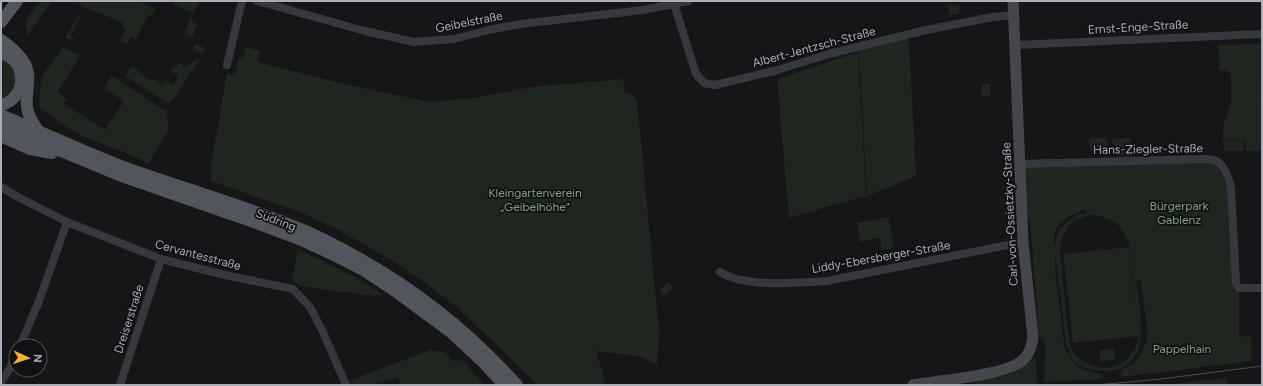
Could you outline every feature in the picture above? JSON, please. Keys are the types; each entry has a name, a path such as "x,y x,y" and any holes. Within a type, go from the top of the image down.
{"main road":[{"path":"1,12 9,1"},
{"path":"1,22 17,1"},
{"path":"1,40 20,57 26,65 28,73 26,100 28,112 39,132"},
{"path":"1,53 10,57 18,65 22,76 22,82 18,93 9,102 1,105"},
{"name":"Südring","path":"1,115 121,166 286,224 312,234 342,249 390,276 436,308 473,340 517,385"},
{"name":"Südring","path":"1,126 119,175 218,209 304,241 334,255 364,271 395,291 452,333 483,362 504,385"},
{"path":"1,136 30,148 73,156"}],"street":[{"path":"227,65 242,1"},
{"name":"Geibelstraße","path":"257,1 365,31 414,42 454,39 492,29 520,24 643,10 688,1"},
{"name":"Carl-von-Ossietzky-Straße","path":"913,385 964,381 1000,371 1023,360 1031,349 1033,337 1023,242 1013,1"},
{"name":"Albert-Jentzsch-Straße","path":"674,4 696,74 704,83 715,85 774,71 829,54 926,30 993,17 1013,15"},
{"name":"Ernst-Enge-Straße","path":"1014,45 1262,34"},
{"name":"Hans-Ziegler-Straße","path":"1020,164 1204,159 1216,160 1228,177 1231,188 1236,278 1238,288 1262,288"},
{"name":"Cervantesstraße","path":"1,187 67,222 162,259 225,275 293,289 310,307 323,332 346,385"},
{"path":"23,338 39,301 67,222"},
{"name":"Liddy-Ebersberger-Straße","path":"720,272 740,279 766,283 795,284 827,281 1023,242"},
{"name":"Dreiserstraße","path":"120,385 162,259"},
{"path":"1,382 8,373"}],"green space":[{"path":"40,1 52,1 27,36 26,20"},
{"path":"75,1 138,1 155,9 152,16 148,15 136,39 131,37 128,44 120,40 126,30 122,28 124,23 85,7"},
{"path":"174,1 200,1 193,13 173,4"},
{"path":"949,5 959,5 959,14 949,15"},
{"path":"85,7 70,36 76,40 68,39 65,37"},
{"path":"191,18 197,24 192,37 184,33"},
{"path":"909,38 916,176 867,196 859,51"},
{"path":"195,44 207,49 201,53 193,50"},
{"path":"1260,44 1262,151 1246,151 1245,140 1223,140 1223,126 1231,103 1231,74 1225,70 1219,71 1218,45"},
{"path":"63,47 80,56 57,92 67,99 64,104 105,130 124,101 104,88 112,76 167,112 169,129 148,164 140,159 91,140 71,130 39,107 41,78"},
{"name":"Kleingartenverein „Geibelhöhe“","path":"246,47 260,51 257,62 348,85 431,102 473,98 532,87 623,79 625,93 631,94 637,99 659,331 657,364 639,356 596,351 606,385 538,385 458,308 420,279 388,258 335,228 300,212 211,181 211,165 227,73 235,75 239,57 243,58"},
{"path":"858,52 866,196 789,218 777,79"},
{"path":"1,57 9,62 17,74 13,91 1,100"},
{"path":"199,60 172,101 167,103 125,76 132,66 151,81 153,78 163,85 165,81 173,85 178,76 171,71 174,67 177,67 179,63 187,67 190,63"},
{"path":"982,84 990,84 991,96 982,97"},
{"path":"1089,138 1106,138 1110,151 1090,151"},
{"path":"1111,138 1131,138 1131,156 1120,154"},
{"path":"1224,141 1244,141 1244,151 1224,151"},
{"name":"Bürgerpark Gablenz","path":"1216,160 1228,177 1239,288 1239,336 1251,337 1251,361 1121,377 1121,370 1133,364 1140,355 1146,342 1147,330 1141,280 1136,281 1141,331 1140,345 1137,353 1127,365 1120,368 1105,371 1087,369 1075,362 1066,343 1055,252 1055,270 1065,350 1076,365 1088,371 1101,374 1102,379 1044,382 1046,351 1044,342 1039,336 1030,221 1027,217 1020,164","holes":["1084,209 1087,212 1073,217 1065,223 1059,231 1055,245 1056,230 1060,223","1095,215 1113,221 1121,228 1127,238 1139,334 1135,348 1130,356 1124,361 1108,367 1091,366 1084,362 1072,349 1069,342 1060,250 1063,236 1067,227 1074,221 1086,216"]},
{"path":"888,217 894,248 882,250 880,238 860,242 857,223"},
{"path":"1129,247 1139,336 1073,343 1063,254"},
{"path":"298,250 351,275 382,295 372,296 300,286 292,280"},
{"path":"669,282 674,288 664,296 659,290"},
{"path":"1114,349 1114,360 1100,361 1100,350"},
{"path":"430,350 445,352 453,361 462,360 484,385 401,385 398,377 370,385 351,385 349,381"},
{"path":"1031,358 1036,358 1037,385 973,385 980,380 1010,374"},
{"name":"Pappelhain","path":"1227,378 1226,385 1162,385"}],"tram line":[{"path":"1097,385 1161,379 1262,366"}]}
